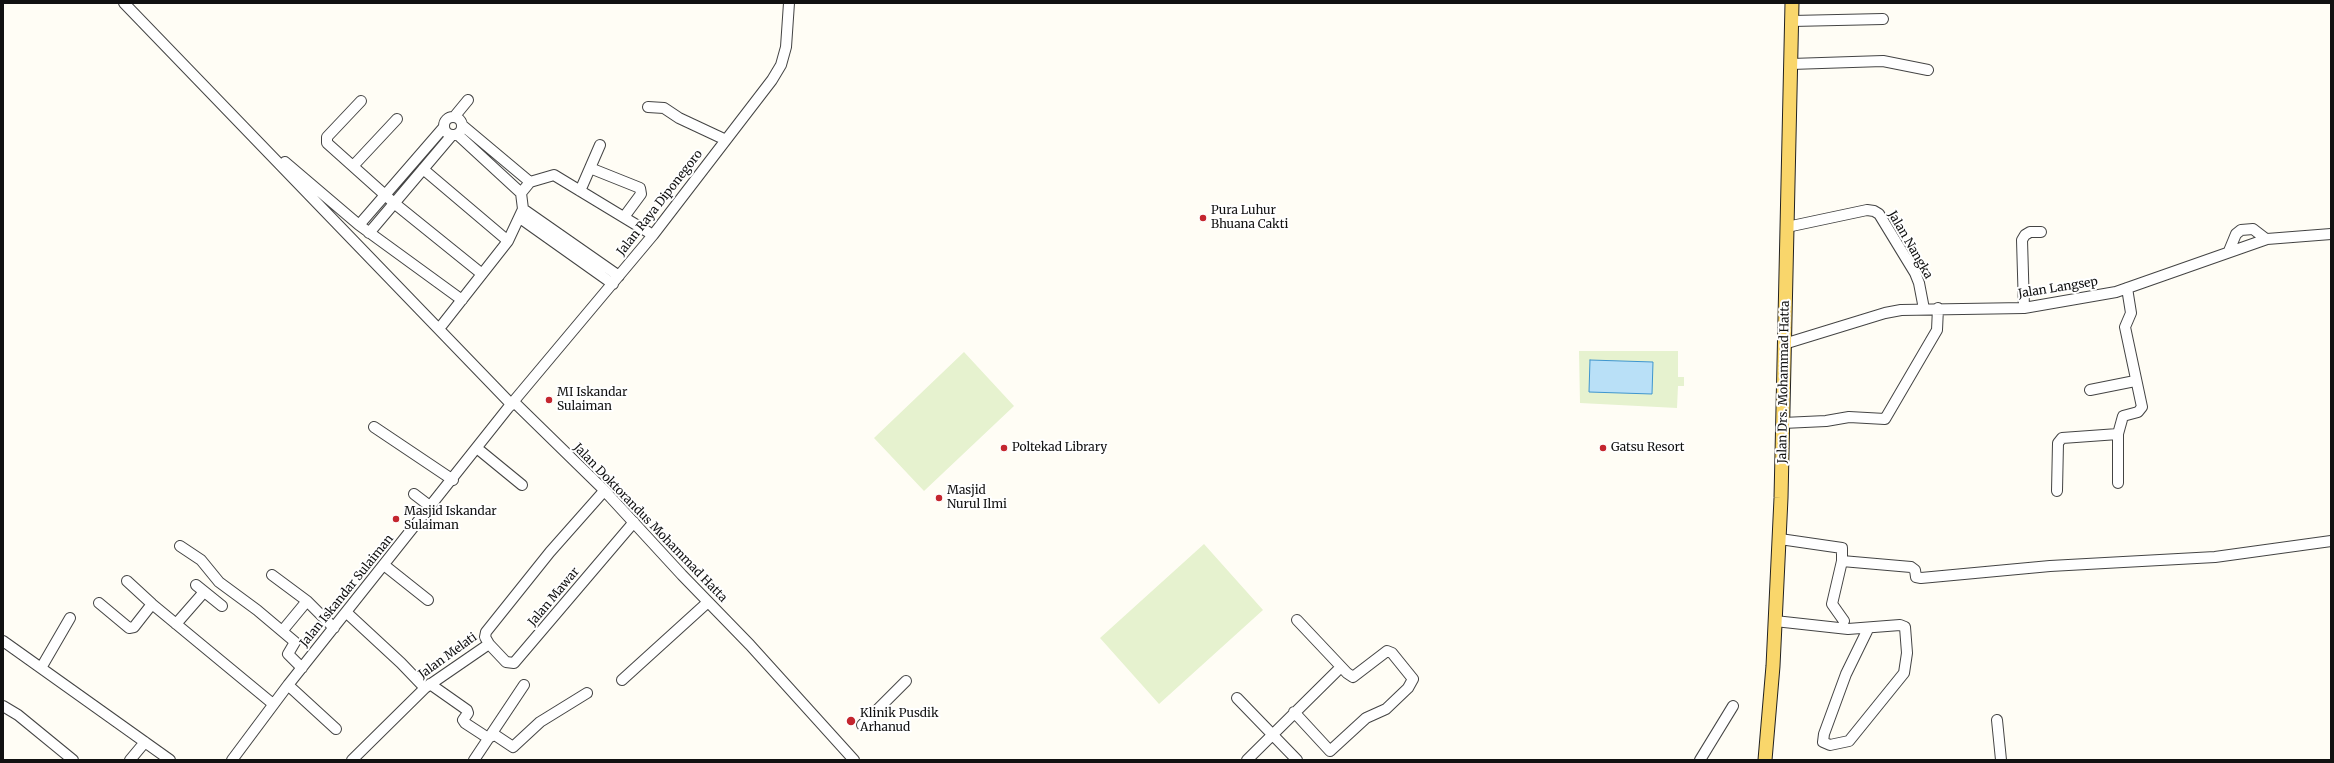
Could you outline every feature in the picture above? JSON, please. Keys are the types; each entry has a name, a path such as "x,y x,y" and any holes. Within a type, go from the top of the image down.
{"main road":[{"name":"Jalan Drs. Mohammad Hatta","path":"1765,760 1780,539 1792,3"}],"street":[{"name":"Jalan Doktorandus Mohammad Hatta","path":"124,3 513,403 634,522 766,663 854,760"},
{"name":"Jalan Raya Diponegoro","path":"513,403 653,234 772,80 781,65 786,47 788,3"},
{"path":"1792,22 1883,19"},
{"path":"1791,64 1883,61 1928,70"},
{"path":"359,225 444,127 448,119 454,117 468,100"},
{"path":"361,101 326,140 327,143 354,165 394,203 482,274"},
{"path":"648,107 664,108 679,118 726,140"},
{"path":"370,233 423,169 457,131 460,119 454,117"},
{"path":"354,165 397,119"},
{"path":"444,127 447,133 457,131 530,182"},
{"path":"457,131 521,193"},
{"path":"580,191 600,145"},
{"path":"280,158 359,225 462,300"},
{"path":"590,168 640,188 642,194 624,217"},
{"path":"423,169 508,241"},
{"path":"442,325 508,241 522,213 521,193 530,182 554,175 653,234"},
{"name":"Jalan Nangka","path":"1787,226 1867,210 1874,211 1879,214 1915,273 1920,287 1924,309"},
{"path":"522,213 616,280"},
{"path":"2229,251 2236,234 2241,230 2253,229 2266,239"},
{"path":"2024,308 2022,240 2025,235 2030,232 2041,232"},
{"name":"Jalan Langsep","path":"1784,344 1885,313 1957,307 2024,308 2127,288 2266,239 2331,234"},
{"path":"2118,483 2118,434 2123,416 2138,412 2142,407 2135,381 2125,327 2131,313 2127,288"},
{"path":"1783,423 1826,421 1849,417 1885,419 1937,330 1938,308"},
{"path":"2090,390 2135,381"},
{"name":"Jalan Iskandar Sulaiman","path":"232,760 273,704 478,449 513,403"},
{"path":"374,427 452,480"},
{"path":"2057,492 2059,440 2062,438 2118,434"},
{"path":"478,449 522,485"},
{"name":"Jalan Melati","path":"352,760 428,686 489,644 485,637 490,627 550,552 604,491"},
{"path":"414,494 431,507"},
{"name":"Jalan Mawar","path":"489,644 506,662 514,663 634,522"},
{"path":"1780,539 1842,548 1842,561 1832,604 1846,625"},
{"path":"1842,561 1911,567 1915,570 1916,577 1921,578 2037,567 2215,557 2331,541"},
{"path":"180,546 201,560 218,582 283,630 296,643 288,654 302,668"},
{"path":"384,565 428,600"},
{"path":"272,575 307,601 334,628"},
{"path":"127,581 152,604 273,704"},
{"path":"176,624 200,588 222,606"},
{"path":"283,630 307,601"},
{"path":"99,602 129,628 134,627 152,604"},
{"path":"622,680 708,602"},
{"path":"346,613 428,686 467,710 464,721 488,738"},
{"path":"41,668 70,618"},
{"path":"1294,712 1330,751 1366,718 1386,709 1412,682 1412,676 1392,653 1388,651 1383,652 1357,676 1353,677 1341,667 1297,620"},
{"path":"1775,621 1846,625 1864,629 1900,625 1904,627 1907,646 1906,670 1849,741 1843,744 1825,744 1823,742 1824,734 1864,629"},
{"path":"3,641 170,760"},
{"path":"1247,760 1272,733 1341,667"},
{"path":"862,725 906,681"},
{"path":"288,685 336,728"},
{"path":"474,760 524,685"},
{"path":"488,738 495,735 513,747 540,722 587,693"},
{"path":"1237,698 1298,760"},
{"path":"3,706 18,715 72,760"},
{"path":"1700,760 1733,706"},
{"path":"1997,720 2001,760"},
{"path":"130,760 145,742"}],"green space":[{"path":"1579,351 1678,351 1678,377 1684,377 1684,386 1678,386 1677,408 1580,403"},
{"path":"964,352 1014,406 924,491 874,438"},
{"path":"1204,544 1263,610 1159,704 1100,638"}],"water":[{"path":"1590,360 1653,362 1652,394 1589,392"}],"place":[{"name":"Pura Luhur Bhuana Cakti","path":"1203,218"},
{"name":"MI Iskandar Sulaiman","path":"549,400"},
{"name":"Poltekad Library","path":"1004,448"},
{"name":"Gatsu Resort","path":"1603,448"},
{"name":"Masjid Nurul Ilmi","path":"939,498"},
{"name":"Masjid Iskandar Sulaiman","path":"396,519"},
{"name":"Klinik Pusdik Arhanud","path":"851,721"}]}
